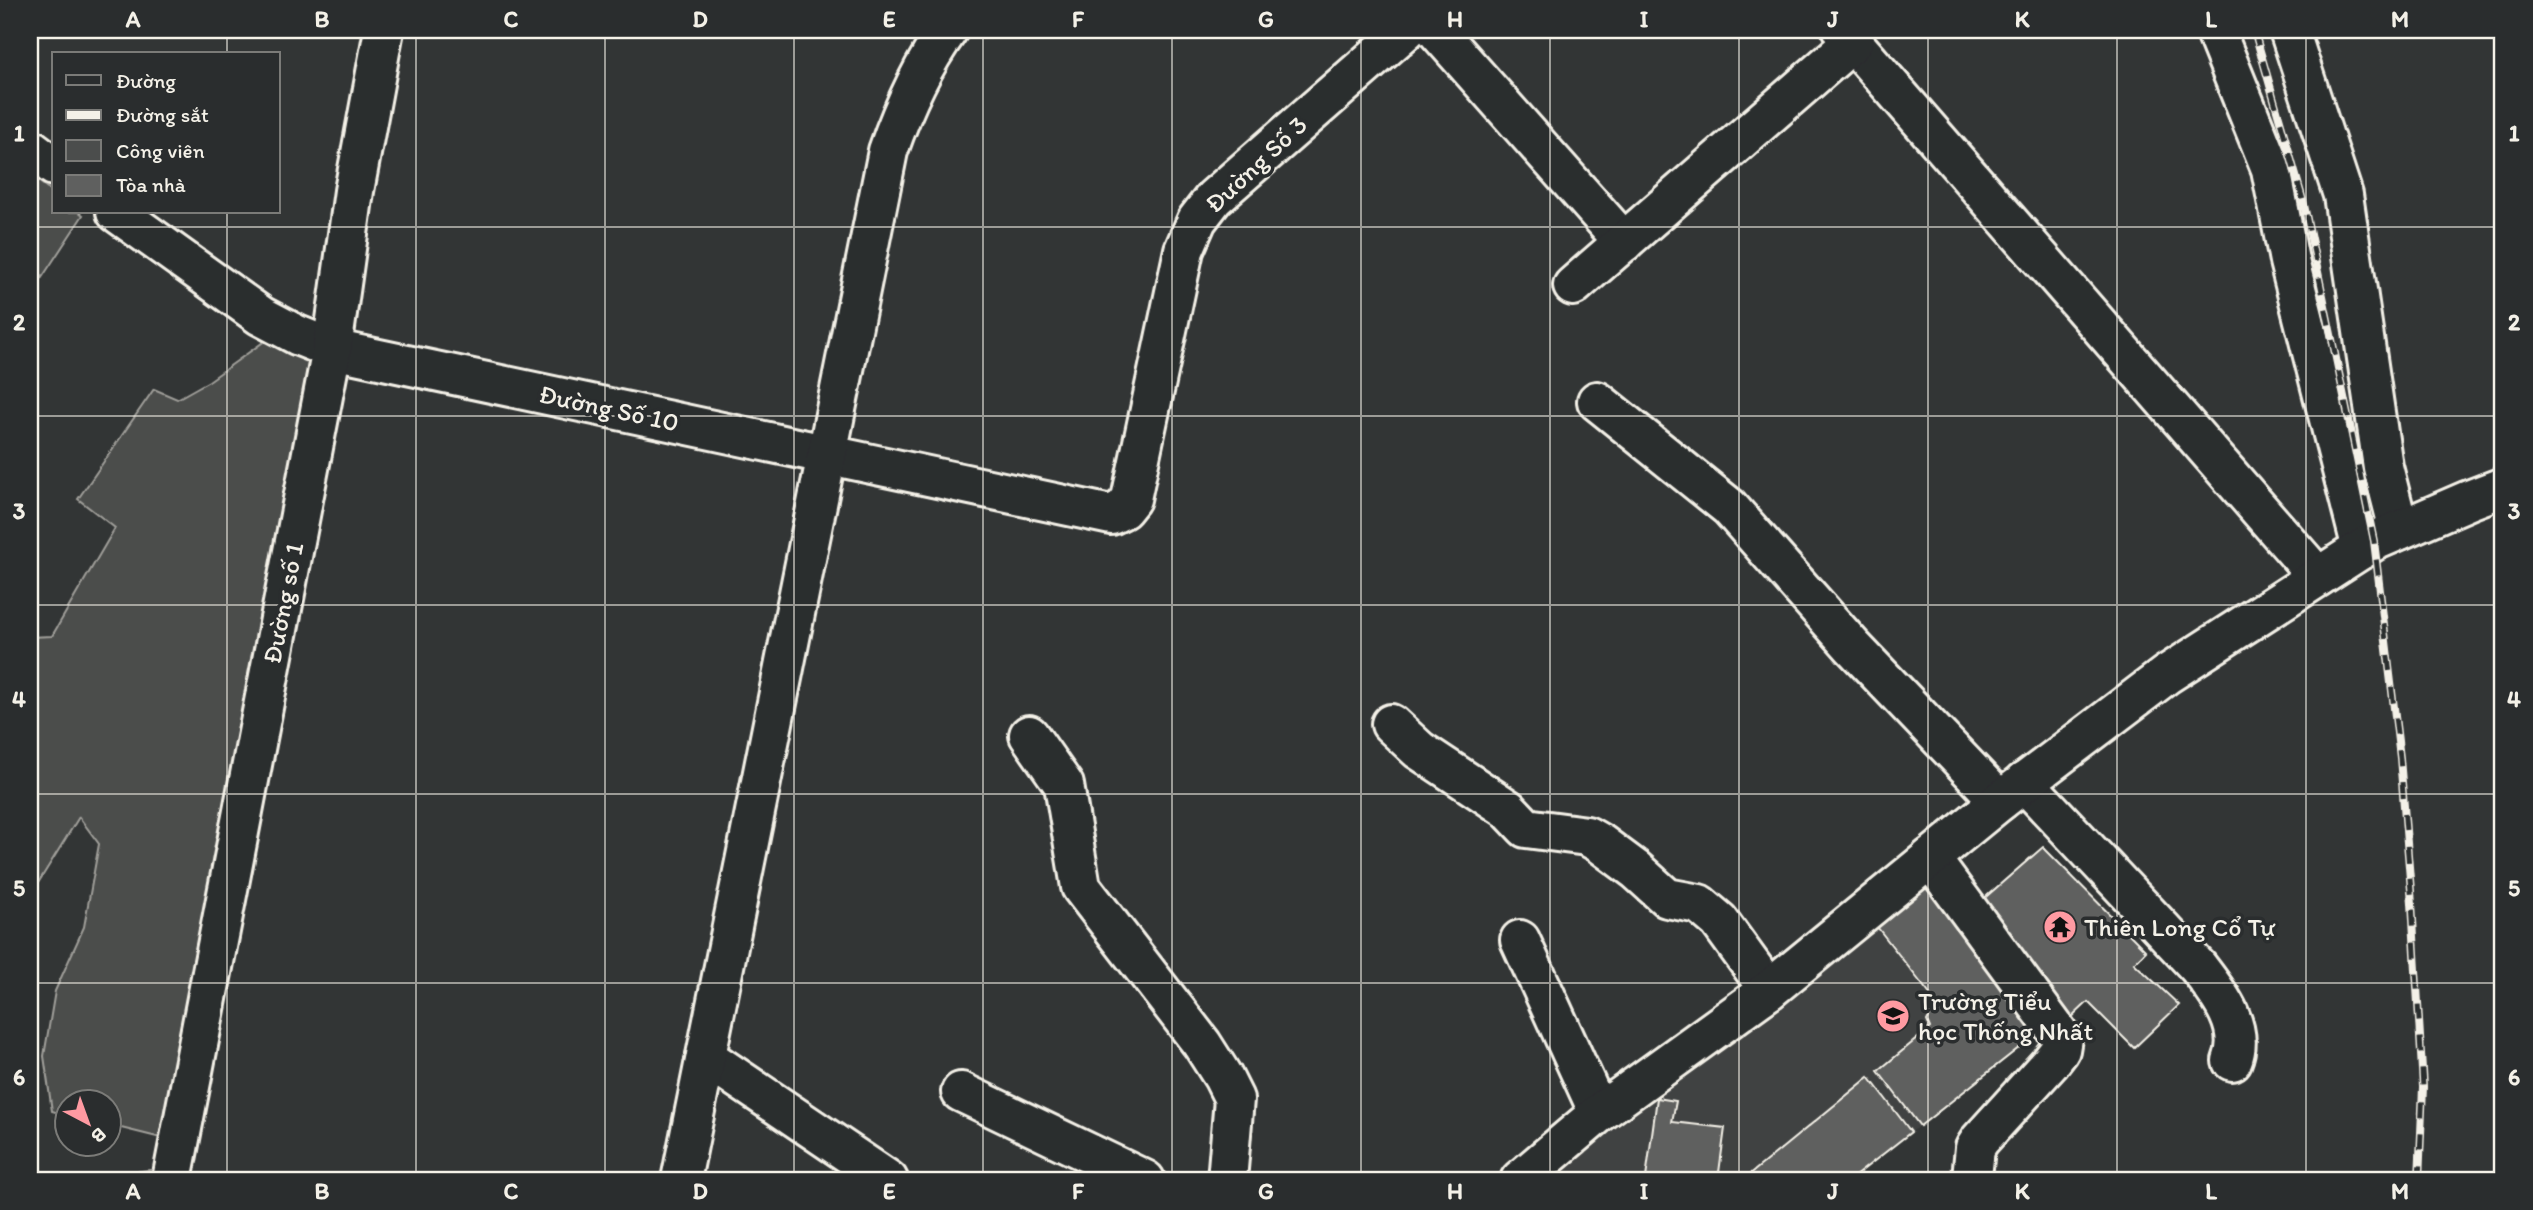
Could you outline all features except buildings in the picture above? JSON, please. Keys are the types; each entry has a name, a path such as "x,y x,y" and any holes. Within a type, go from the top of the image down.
{"street":[{"name":"Đường số 1","path":"181,1178 332,349 354,191 384,30"},
{"path":"681,1180 888,151 901,113 920,74 948,30"},
{"name":"Đường Số 3","path":"1131,499 1184,250 1197,220 1214,198 1406,30"},
{"path":"1436,30 1624,242"},
{"path":"2216,30 2271,169 2289,261 2362,549"},
{"path":"2289,30 2343,195 2382,467 2399,530"},
{"path":"1573,286 1847,36 2318,577"},
{"path":"30,148 52,164"},
{"name":"Đường Số 10","path":"119,214 261,316 332,349 1111,515 1123,509 1131,499"},
{"path":"1597,401 1729,507 1853,647 2012,791 2198,967 2216,989 2230,1014 2237,1037 2237,1049 2232,1061"},
{"path":"1520,1180 1599,1113 1769,990 2012,791 2166,675 2362,549 2399,530 2503,487"},
{"path":"1391,724 1419,750 1508,809 1526,828 1587,836 1636,870 1667,898 1699,904 1719,921 1769,990"},
{"path":"1029,735 1064,785 1081,887 1202,1045 1234,1099 1227,1180"},
{"path":"1930,858 2062,1038 2060,1050 2050,1063 1975,1147 1974,1180"},
{"path":"1520,940 1599,1113"},
{"path":"706,1057 888,1180"},
{"path":"961,1092 1144,1180"}],"shaded area":[{"name":"Trường Tiểu học Thống Nhất","path":"1927,880 2039,1032 1850,1180 1542,1180"}],"green space":[{"path":"30,175 52,192 52,214 83,215 30,296"},
{"path":"269,338 315,358 165,1139 122,1128 122,1088 52,1088 52,1111 44,1056 55,991 84,927 99,844 79,817 30,896 30,637 52,636 115,528 78,499 154,389 177,399 209,381"},
{"path":"158,1169 155,1180 68,1180"}],"railway":[{"path":"2254,30 2303,200 2374,541 2400,758 2412,903 2423,1087 2419,1180"}],"place":[{"name":"Thiên Long Cổ Tự","path":"2060,927"},
{"name":"Trường Tiểu học Thống Nhất","path":"1893,1016"}]}
